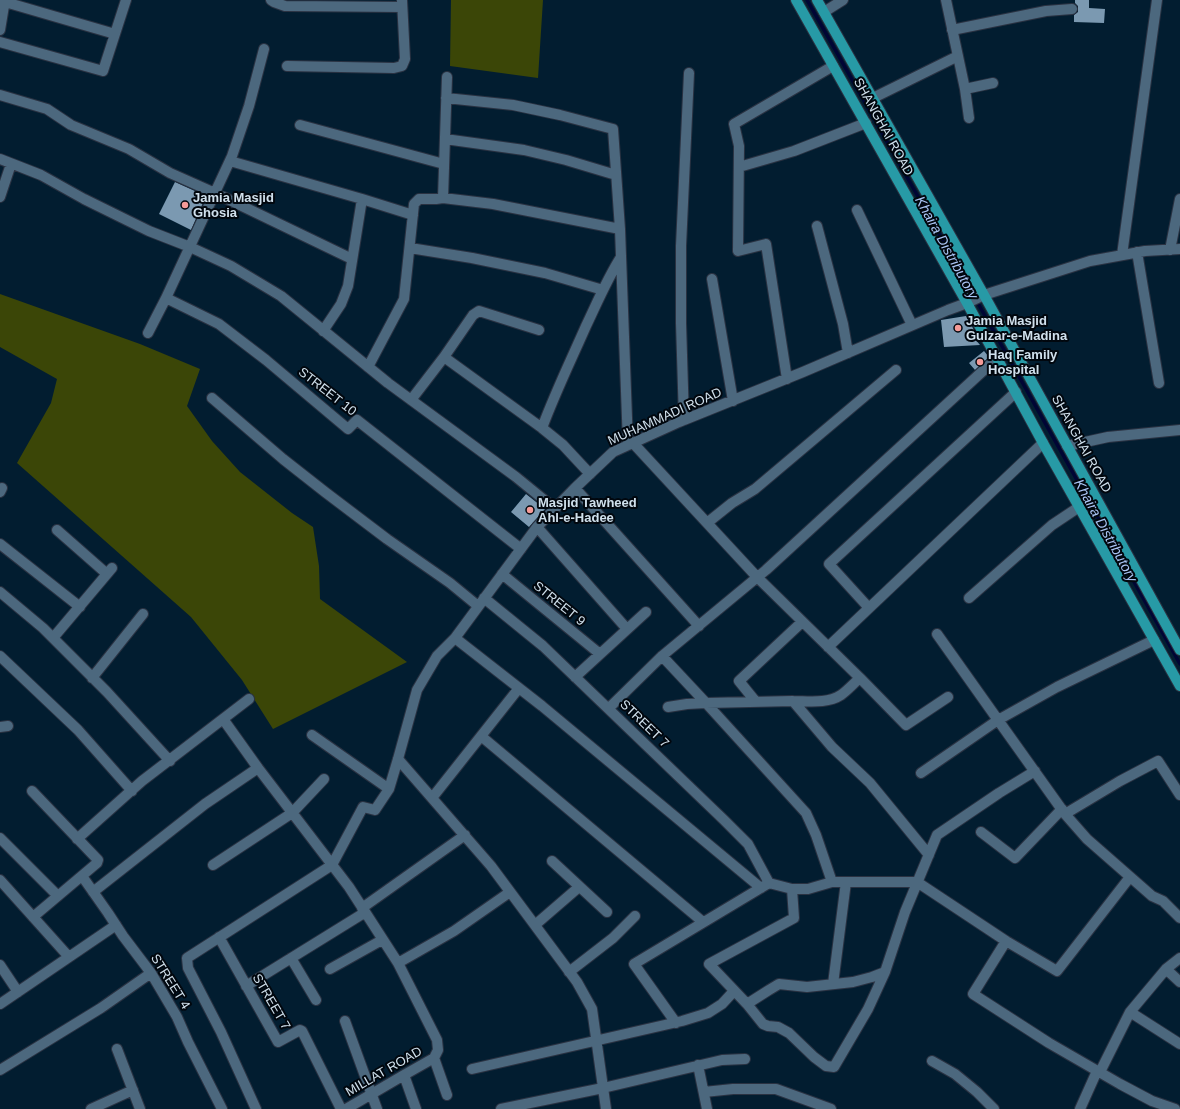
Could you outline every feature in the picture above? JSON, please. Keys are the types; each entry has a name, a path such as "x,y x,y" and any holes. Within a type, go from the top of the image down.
{"main road":[{"name":"SHANGHAI ROAD","path":"796,0 866,123 1067,446 1180,650"},
{"name":"SHANGHAI ROAD","path":"817,0 873,98 976,299 997,358 1043,443 1180,686"}],"street":[{"path":"0,42 103,71 126,0"},
{"path":"271,0 285,6 402,4 405,59 402,66 394,68 287,66"},
{"path":"824,12 842,0"},
{"path":"946,0 969,118"},
{"path":"1122,255 1157,0"},
{"path":"0,30 5,1 115,34"},
{"path":"952,30 1046,11 1072,8"},
{"path":"148,333 190,248 230,161 249,106 264,49"},
{"path":"873,98 958,56"},
{"path":"787,379 766,244 738,251 739,146 734,124 833,66"},
{"path":"684,420 681,323 681,246 689,73"},
{"path":"443,198 447,77"},
{"path":"964,89 993,83"},
{"path":"0,95 47,108 71,125 129,149 170,173 352,259"},
{"path":"446,98 513,105 613,128 620,229 631,444 757,577 906,725 948,697"},
{"path":"739,167 794,151 866,123"},
{"path":"300,125 444,164"},
{"path":"445,139 524,150 566,160 616,175"},
{"path":"0,159 41,175 84,199 149,231 231,266 281,296 368,367 516,477 554,508"},
{"path":"230,161 413,215"},
{"path":"0,197 11,164"},
{"path":"368,367 404,299 414,204 419,199 443,198 493,204 620,229"},
{"path":"323,331 341,304 348,286 362,199"},
{"path":"1175,249 1180,199"},
{"path":"857,210 912,325"},
{"path":"817,226 848,353"},
{"path":"410,248 472,258 545,273 603,290"},
{"name":"MUHAMMADI ROAD","path":"332,865 363,807 375,810 389,789 417,690 437,656 455,638 537,527 554,508 613,452 684,420 787,379 976,299 1090,261 1137,252 1175,249"},
{"path":"1137,252 1159,383"},
{"path":"542,428 558,387 613,269 621,257"},
{"path":"712,279 732,401"},
{"name":"STREET 10","path":"166,298 219,324 266,360 348,429 357,420 520,549"},
{"path":"411,400 444,357 473,315 479,312 539,330"},
{"path":"444,357 542,428 563,445 590,474"},
{"path":"609,708 662,656 757,577 997,358"},
{"path":"707,523 732,502 756,489 896,370"},
{"path":"870,608 829,564 1016,392"},
{"name":"STREET 7","path":"212,398 283,459 387,539 450,583 481,602 543,646 609,708 748,844 765,885"},
{"path":"1067,446 1108,437 1180,430"},
{"path":"828,647 1043,443"},
{"path":"575,488 698,626"},
{"path":"969,598 1052,525 1079,507"},
{"path":"537,527 627,629"},
{"path":"53,638 110,571 57,530"},
{"path":"0,544 80,607"},
{"name":"STREET 9","path":"502,574 600,654"},
{"path":"0,592 43,628 170,760"},
{"path":"575,677 646,612"},
{"path":"92,678 143,614"},
{"path":"756,702 739,681 802,622"},
{"path":"937,634 1064,811 1087,839 1152,896 1163,900 1180,918"},
{"path":"455,638 765,885 792,889 808,889 832,882 917,882 1006,941 1057,971 1130,877"},
{"path":"921,773 998,720 1057,687 1154,640"},
{"path":"0,656 78,730 132,791"},
{"path":"662,656 806,813 816,834 832,882"},
{"path":"668,707 687,704 793,700 814,702 830,699 840,695 860,678"},
{"path":"432,798 519,688"},
{"path":"77,840 142,781 249,699"},
{"path":"793,700 832,747 870,783 929,855"},
{"path":"223,719 258,768 349,887 398,963 437,1040 438,1050 434,1058 447,1095"},
{"path":"312,735 389,789"},
{"path":"481,736 703,922"},
{"path":"398,759 491,866 577,982 592,1009 606,1109"},
{"path":"981,832 1015,858 1064,811 1158,761 1180,795"},
{"path":"93,892 205,804 258,768"},
{"path":"792,889 794,918 709,964 747,1004 763,1024 778,1027 789,1033 814,1057 826,1066 834,1067 868,1009 885,972 905,912 937,835 999,793 1035,771"},
{"path":"213,865 292,813 324,779"},
{"path":"32,791 77,840 98,860 97,863 34,917"},
{"path":"246,986 363,910 465,836"},
{"path":"0,838 58,896"},
{"path":"552,861 607,912"},
{"path":"256,1109 221,1032 188,968 187,958 332,865"},
{"name":"STREET 4","path":"82,876 116,925 152,972 177,1017 222,1109"},
{"path":"0,880 69,957"},
{"path":"833,984 846,882"},
{"path":"676,1023 634,964 765,885"},
{"path":"535,926 579,887"},
{"path":"398,963 454,930 510,892"},
{"path":"569,972 613,938 635,916"},
{"path":"0,1004 116,925"},
{"name":"STREET 7","path":"219,937 278,1042 300,1030 302,1031 342,1109"},
{"path":"330,969 382,940"},
{"path":"1006,941 973,994 1048,1043 1152,1101 1175,1109"},
{"path":"291,958 316,1000"},
{"path":"1080,1109 1130,1012 1166,969 1180,958"},
{"path":"0,965 18,992"},
{"path":"1166,969 1180,982"},
{"path":"0,1070 101,1008 152,972"},
{"path":"747,1004 779,984 807,987 853,982 885,972"},
{"path":"472,1069 676,1023 708,1013 722,1004 734,991"},
{"path":"1130,1012 1180,1044"},
{"path":"345,1021 377,1109"},
{"path":"117,1049 140,1109"},
{"name":"MILLAT ROAD","path":"346,1109 434,1058"},
{"path":"501,1109 603,1088 722,1060 745,1059"},
{"path":"932,1061 955,1074 977,1092 994,1109"},
{"path":"698,1065 707,1109"},
{"path":"404,1075 416,1109"},
{"path":"704,1092 732,1089 776,1089 807,1105 831,1109"},
{"path":"91,1109 134,1090"}],"green space":[{"path":"451,0 543,0 538,78 450,66"},
{"path":"0,294 140,344 200,369 187,406 212,441 240,472 292,513 313,527 319,566 320,599 407,662 273,729 242,680 191,617 17,463 51,403 57,379 0,347"}],"building":[{"path":"1075,0 1089,0 1089,8 1105,9 1104,23 1074,22 1074,15 1078,12 1078,6 1075,3"},
{"name":"Jamia Masjid Ghosia","path":"175,182 206,196 191,230 159,214"},
{"name":"Jamia Masjid Gulzar-e-Madina","path":"966,316 978,337 975,339 980,345 944,347 941,320"},
{"name":"Haq Family Hospital","path":"984,351 989,357 975,370 969,363"},
{"name":"Masjid Tawheed Ahl-e-Hadee","path":"526,494 545,509 529,527 511,512"}],"waterway":[{"name":"Khaira Distributory","path":"807,0 1180,664"}],"place":[{"name":"Jamia Masjid Ghosia","path":"185,205"},
{"name":"Jamia Masjid Gulzar-e-Madina","path":"958,328"},
{"name":"Haq Family Hospital","path":"980,362"},
{"name":"Masjid Tawheed Ahl-e-Hadee","path":"530,510"}]}
